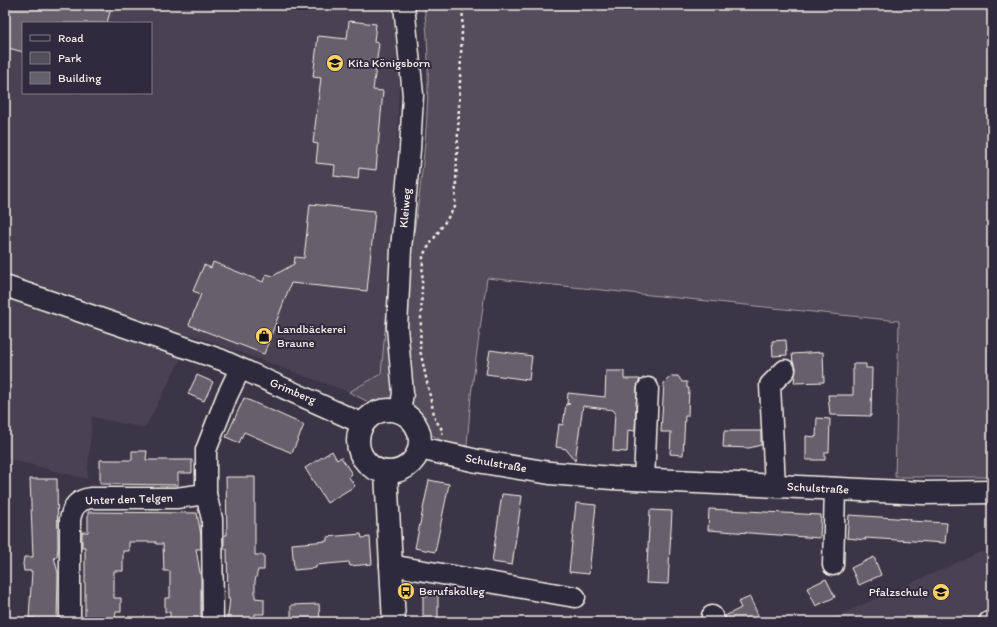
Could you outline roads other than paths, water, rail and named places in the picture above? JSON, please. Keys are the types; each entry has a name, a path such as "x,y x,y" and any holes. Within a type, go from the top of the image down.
{"main road":[{"path":"382,411 400,412 408,416 419,430 430,450 414,460 404,469 386,472 377,470 363,458 358,440 363,424 374,414 382,411"},
{"name":"Schulstraße","path":"430,450 550,473 644,480 923,493 992,492"},
{"path":"386,472 394,622"}],"street":[{"name":"Kleiweg","path":"400,412 403,393 397,327 401,249 410,149 413,95 404,5"},
{"name":"Grimberg","path":"5,286 109,320 222,360 363,424"},
{"path":"213,622 212,519 206,494 206,450 227,396 240,369"},
{"path":"775,486 770,385 784,370"},
{"path":"644,480 648,388"},
{"path":"833,565 835,488"},
{"name":"Unter den Telgen","path":"70,622 70,519 73,508 80,500 91,498 176,498 206,494"},
{"path":"390,565 574,597"}],"place":[{"name":"Kita Königsborn","path":"335,63"},
{"name":"Landbäckerei Braune","path":"264,336"},
{"name":"Berufskolleg","path":"406,591"},
{"name":"Pfalzschule","path":"941,592"}]}
